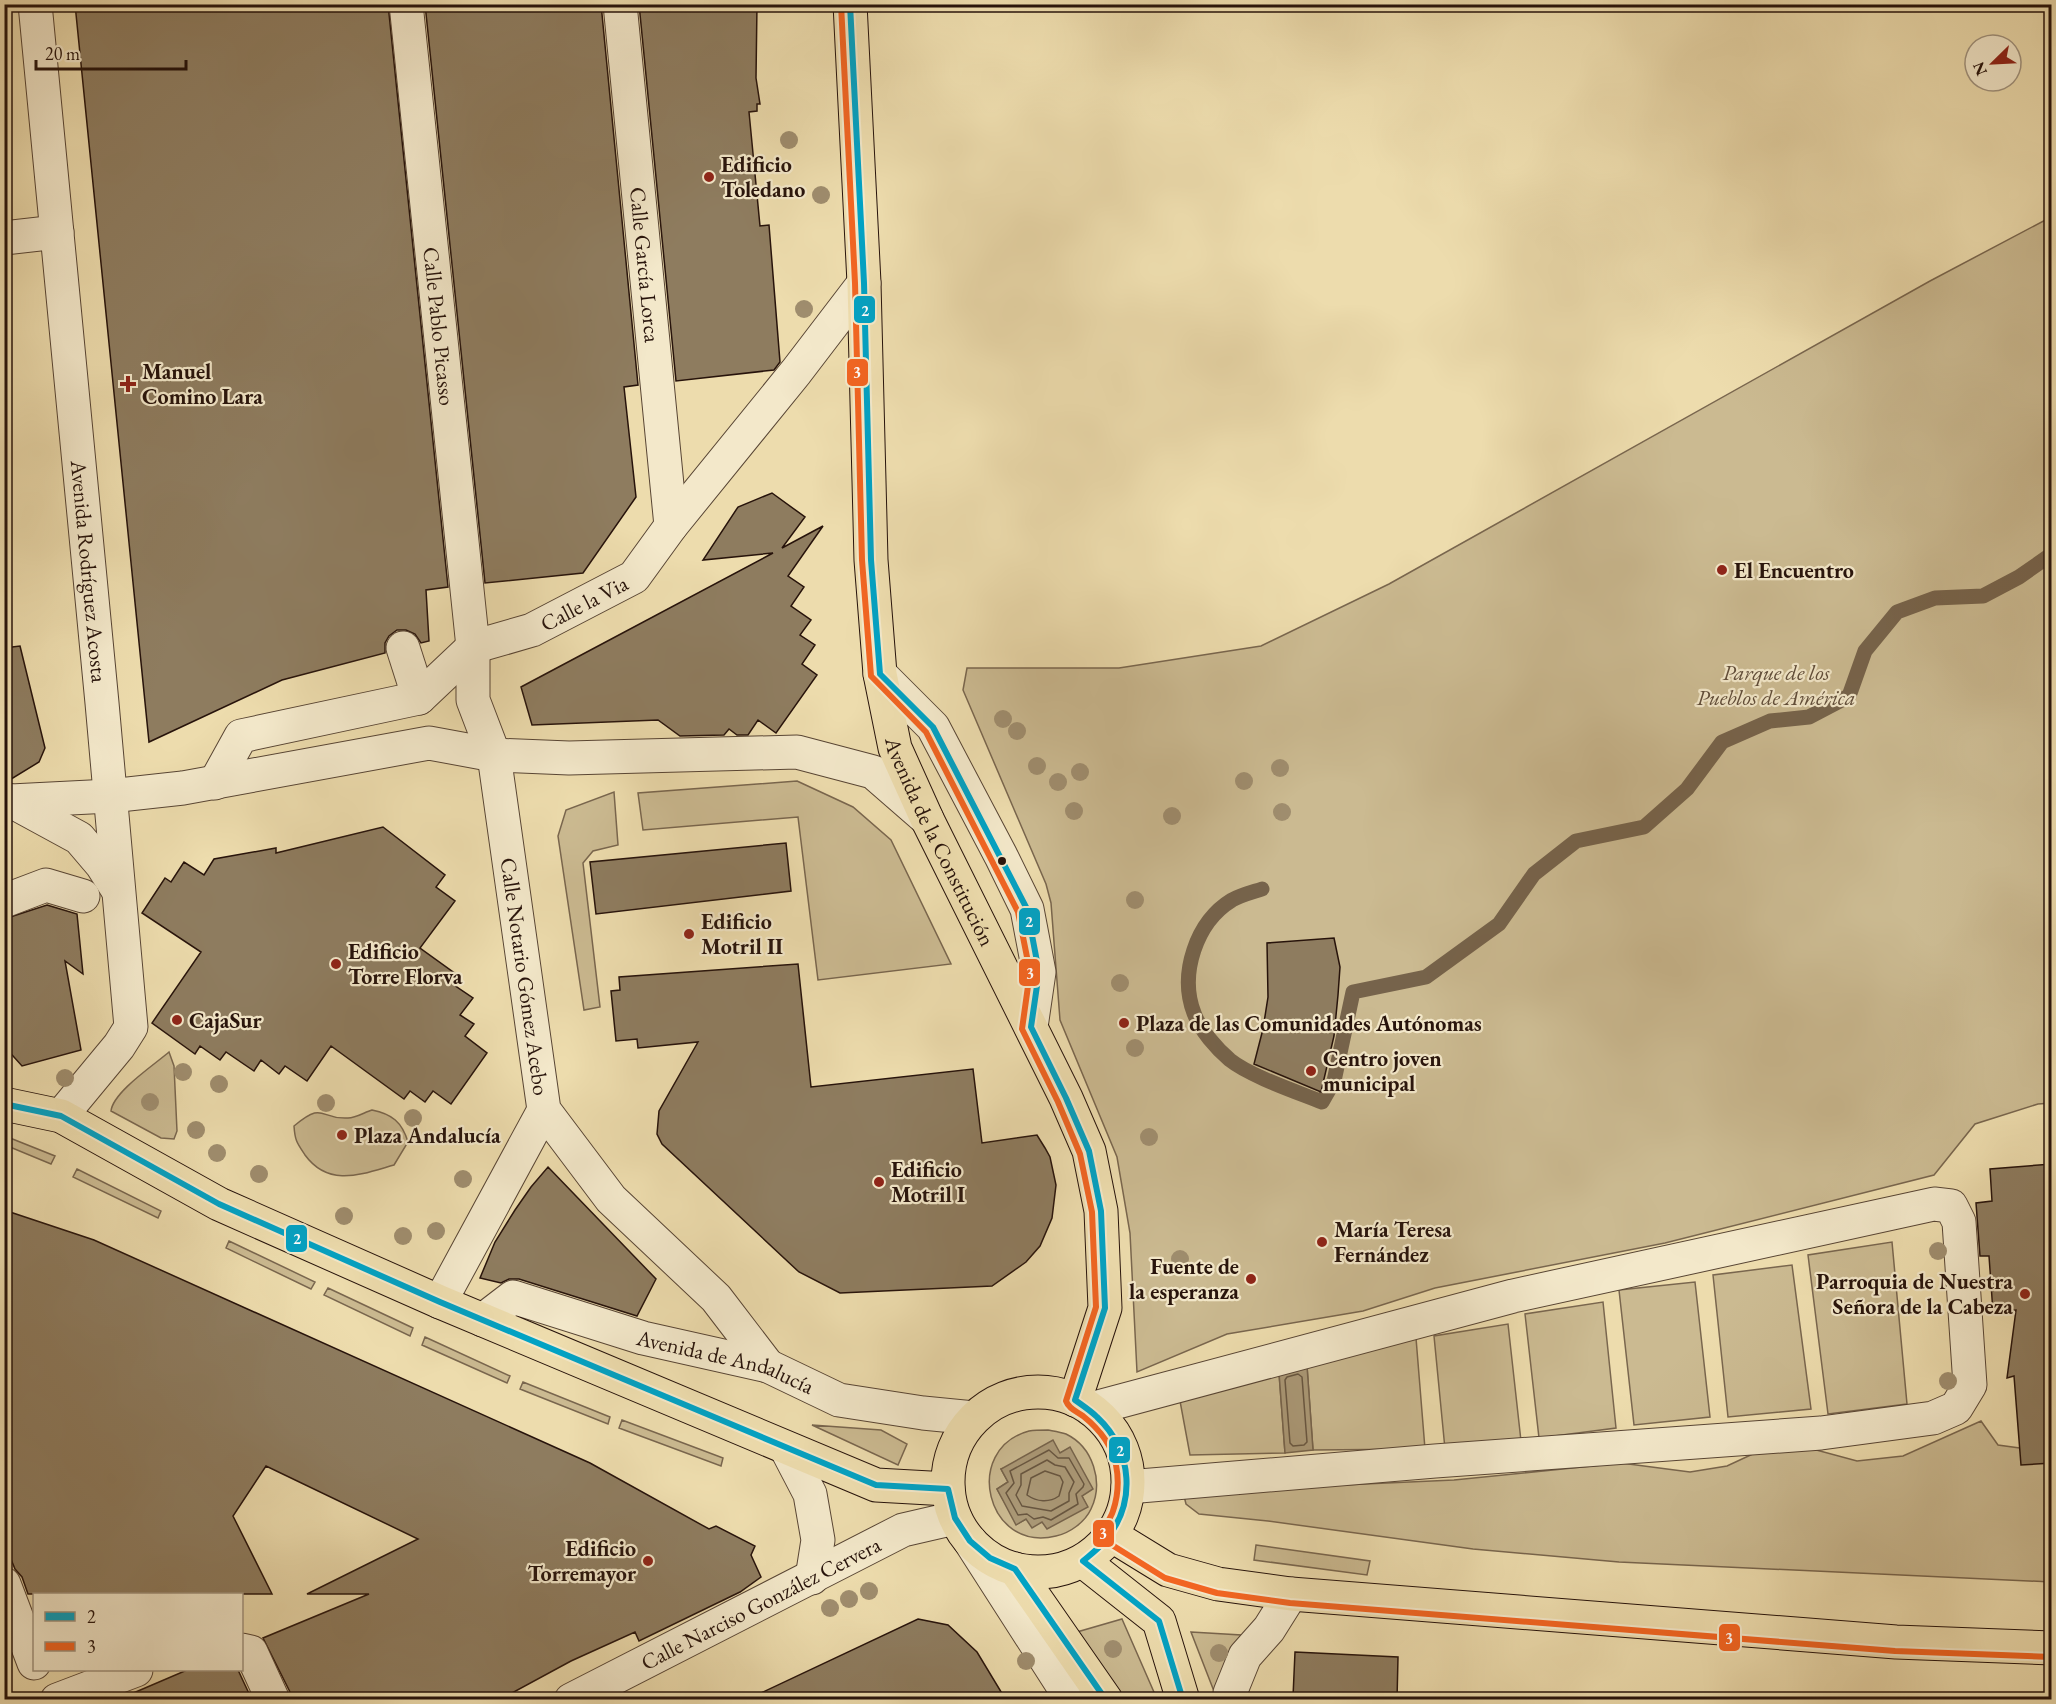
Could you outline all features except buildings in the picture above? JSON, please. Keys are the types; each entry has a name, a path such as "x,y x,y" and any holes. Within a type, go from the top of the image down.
{"main road":[{"name":"Avenida de la Constitución","path":"850,4 864,282 871,560 880,674 895,748 927,819 1066,1098 1089,1151 1101,1210 1105,1308 1083,1405"},
{"name":"Avenida de Andalucía","path":"4,1104 61,1116 219,1204 440,1302 786,1448 958,1516"},
{"path":"1049,1392 1083,1405 1112,1431 1125,1458 1128,1487 1123,1512 1111,1535 1098,1550 1083,1561 1061,1570 1038,1573 1015,1569 990,1558 958,1516 950,1463 959,1438 974,1418 996,1402 1022,1393 1049,1392"},
{"path":"1111,1535 1168,1570 1218,1584 1291,1593 1896,1642 2052,1648"},
{"path":"1083,1561 1159,1621 1182,1700"},
{"path":"1015,1569 1106,1700"}],"street":[{"name":"Avenida Rodríguez Acosta","path":"35,4 131,1028 119,1046 61,1116"},
{"name":"Calle Pablo Picasso","path":"406,4 473,648"},
{"name":"Calle García Lorca","path":"620,4 671,526"},
{"path":"4,238 57,231"},
{"name":"Calle la Via","path":"418,698 473,648 532,630 633,577 671,526 796,372 864,282"},
{"path":"215,783 241,736 418,698 403,648"},
{"name":"Calle Notario Gómez Acebo","path":"473,648 473,700 494,755 544,1110 611,1199 716,1298 768,1366"},
{"path":"880,674 933,727 1002,856 1027,909 1039,972 1031,1027"},
{"path":"8,800 110,796 215,783 429,743 494,755 569,758 797,752 873,772 927,819"},
{"path":"8,800 79,838 102,865 119,891"},
{"path":"4,901 46,885 83,896"},
{"path":"440,1302 544,1110"},
{"path":"1083,1405 1521,1294 1934,1204 1951,1206 1959,1222 1970,1385 1956,1408 1933,1418 1821,1433 1424,1462 1128,1487"},
{"name":"Avenida de Andalucía","path":"483,1320 513,1297 643,1338 768,1366 839,1400 974,1418"},
{"path":"786,1448 810,1494 818,1540 812,1578"},
{"path":"958,1516 1072,1700"},
{"name":"Calle Narciso González Cervera","path":"571,1700 903,1530 958,1516"},
{"path":"4,1584 33,1660"},
{"path":"1232,1700 1230,1693 1245,1656 1269,1629 1291,1593"},
{"path":"243,1650 251,1652 273,1700"},
{"path":"37,1671 48,1700"},
{"path":"57,1700 133,1671"}],"green space":[{"name":"Parque de los Pueblos de América","path":"2051,217 2051,1103 2038,1104 1975,1124 1934,1175 1665,1243 1435,1288 1363,1311 1227,1334 1137,1372 1130,1233 1117,1157 1060,1020 1051,903 1046,884 963,690 967,668 1119,668 1261,646 1389,584 1930,281"},
{"path":"797,781 853,807 891,840 951,964 818,980 798,817 643,830 638,793"},
{"path":"614,792 618,845 593,851 583,863 600,1007 584,1010 558,836 566,810"},
{"path":"169,1052 174,1066 177,1131 174,1139 161,1138 111,1111 113,1104 126,1087"},
{"path":"372,1110 391,1117 406,1135 408,1142 394,1165 370,1172 346,1176 335,1175 314,1165 297,1142 294,1126 311,1114 322,1113 348,1118"},
{"path":"5,1136 55,1156 51,1164 5,1145"},
{"path":"77,1169 161,1211 158,1218 73,1177"},
{"path":"229,1241 315,1282 311,1289 226,1248"},
{"path":"1892,1242 1907,1404 1828,1414 1808,1255"},
{"path":"1792,1265 1811,1409 1728,1417 1713,1275"},
{"path":"1695,1282 1710,1417 1634,1425 1619,1290"},
{"path":"328,1288 413,1328 410,1336 324,1295"},
{"path":"1603,1302 1616,1428 1539,1438 1525,1314"},
{"path":"1508,1324 1521,1441 1445,1449 1434,1336"},
{"path":"425,1337 510,1376 507,1383 422,1345"},
{"path":"1416,1338 1425,1449 1313,1450 1307,1366"},
{"path":"1279,1373 1285,1453 1190,1455 1180,1401"},
{"path":"523,1382 610,1417 608,1424 520,1389"},
{"path":"622,1420 723,1458 721,1466 619,1428"},
{"path":"1981,1421 1998,1445 2027,1449 2051,1446 2051,1582 1619,1562 1473,1549 1199,1514 1186,1504 1183,1492 1454,1480 1621,1463 1690,1472 1727,1466 1757,1452 1809,1448 1857,1461 1903,1456"},
{"path":"812,1425 881,1430 907,1444 898,1465"},
{"path":"1046,1430 1066,1434 1083,1447 1089,1456 1096,1477 1095,1499 1085,1518 1067,1532 1056,1536 1032,1537 1013,1529 999,1515 991,1497 990,1477 995,1457 1008,1441 1029,1431","holes":["1070,1448 1087,1507 1042,1522 1026,1519 1017,1524 997,1489 1008,1482 1001,1469 1060,1453"]},
{"path":"1256,1545 1370,1561 1367,1575 1254,1560"},
{"path":"1122,1619 1157,1699 1124,1699 1077,1632"},
{"path":"1191,1632 1241,1635 1217,1699"}],"water":[{"path":"1307,1366 1313,1450 1285,1453 1279,1373"},
{"path":"1053,1440 1060,1453 1070,1447 1093,1489 1082,1496 1088,1507 1047,1529 1042,1522 1032,1528 1026,1519 1016,1525 997,1489 1008,1482 1001,1469"}],"waterway":[{"path":"1262,889 1232,900 1219,910 1200,935 1190,966 1190,998 1194,1013 1209,1039 1230,1060 1261,1078 1322,1102 1334,1081 1353,992 1426,977 1499,924 1534,874 1576,841 1644,827 1687,789 1722,742 1770,721 1809,717 1849,696 1865,651 1897,612 1935,598 1983,596 2019,577 2052,554"}],"transit line":[{"name":"3","path":"841,4 855,283 862,560 871,676 926,732 1018,912 1030,972 1022,1029 1058,1102 1080,1154 1092,1212 1096,1307 1066,1401 1099,1432 1108,1444 1116,1465 1117,1494 1113,1511 1104,1529 1104,1540 1165,1578 1217,1593 1290,1603 1895,1651 2052,1657"},
{"name":"2","path":"850,4 864,283 871,560 880,674 933,727 1027,909 1039,972 1031,1027 1089,1151 1101,1211 1105,1308 1075,1400 1095,1415 1109,1431 1124,1461 1126,1478 1126,1495 1115,1527 1102,1545 1083,1561 1159,1621 1183,1700"},
{"name":"2","path":"4,1104 61,1116 219,1204 440,1302 876,1485 948,1489 955,1518 970,1541 990,1558 1015,1569 1106,1700"}],"place":[{"name":"Edificio Toledano","path":"709,177"},
{"name":"Manuel Comino Lara","path":"128,384"},
{"name":"El Encuentro","path":"1722,570"},
{"name":"Edificio Motril II","path":"689,934"},
{"name":"Edificio Torre Florva","path":"336,964"},
{"name":"CajaSur","path":"177,1020"},
{"name":"Plaza de las Comunidades Autónomas","path":"1124,1023"},
{"name":"Centro joven municipal","path":"1311,1071"},
{"name":"Plaza Andalucía","path":"342,1135"},
{"name":"Edificio Motril I","path":"879,1182"},
{"name":"María Teresa Fernández","path":"1322,1242"},
{"name":"Fuente de la esperanza","path":"1251,1279"},
{"name":"Parroquia de Nuestra Señora de la Cabeza","path":"2025,1294"},
{"name":"Edificio Torremayor","path":"648,1561"}]}
